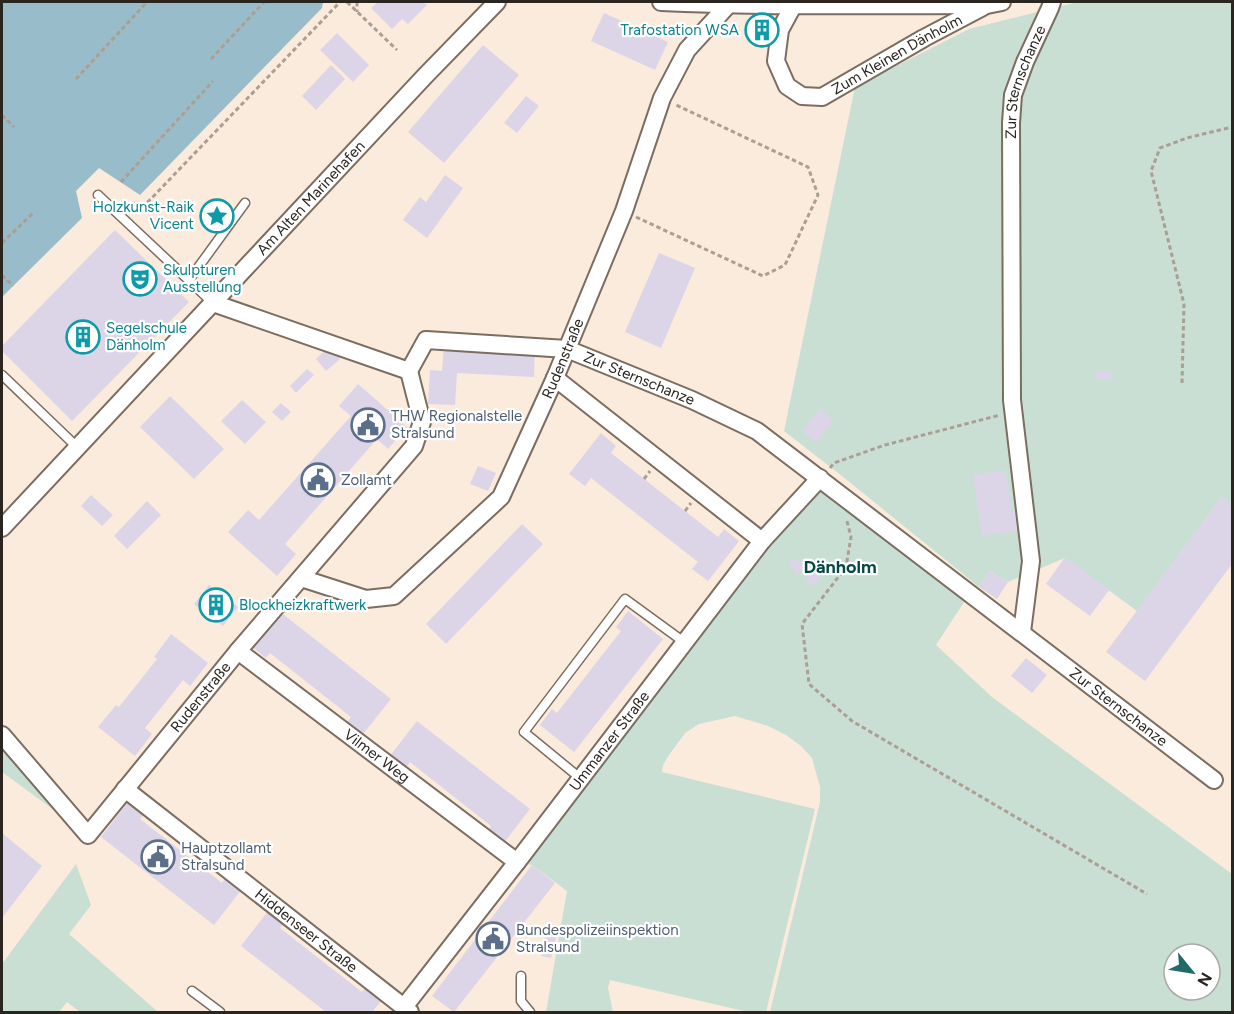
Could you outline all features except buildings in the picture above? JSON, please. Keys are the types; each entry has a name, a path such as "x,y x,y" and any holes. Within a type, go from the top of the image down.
{"street":[{"name":"Am Alten Marinehafen","path":"2,528 497,2"},
{"name":"Zum Kleinen Dänholm","path":"661,2 793,6 994,3"},
{"name":"Zur Sternschanze","path":"1022,632 1031,561 1012,400 1011,123 1013,95 1052,2"},
{"name":"Zum Kleinen Dänholm","path":"793,6 780,30 776,61 787,86 802,96 822,97 924,38 994,3"},
{"name":"Rudenstraße","path":"301,578 366,599 394,596 501,497 555,378 624,211 662,98 687,50 728,5"},
{"path":"213,303 410,371"},
{"name":"Zur Sternschanze","path":"410,371 426,340 567,349 692,400 757,431 1214,780"},
{"name":"Rudenstraße","path":"125,789 238,651 414,446 422,422 410,371"},
{"path":"555,378 762,541"},
{"name":"Ummanzer Straße","path":"405,1011 762,541 820,478"},
{"name":"Vilmer Weg","path":"238,651 517,862"},
{"path":"2,735 88,835 125,789"},
{"name":"Hiddenseer Straße","path":"125,789 405,1011"}],"lane":[{"path":"98,195 213,303"},
{"path":"189,280 245,203"},
{"path":"2,375 77,447"},
{"path":"580,778 524,732 625,599 684,642"},
{"path":"521,976 521,1001 530,1012"},
{"path":"192,992 220,1012"}],"path":[{"path":"76,79 147,2"},
{"path":"211,59 264,2"},
{"path":"118,213 131,203 145,205 340,2"},
{"path":"347,2 397,50"},
{"path":"357,2 357,12"},
{"path":"121,182 213,81"},
{"path":"624,211 763,276 785,265 818,195 807,166 662,98"},
{"path":"2,115 14,127"},
{"path":"1182,383 1184,304 1151,171 1160,148 1187,138 1233,127"},
{"path":"2,243 33,213"},
{"path":"2,275 13,286"},
{"path":"820,478 834,463 885,445 1013,411"},
{"path":"842,495 850,537 846,567 802,624 809,684 852,721 1147,894"}],"green space":[{"path":"1078,2 1232,2 1232,504 1222,497 1137,611 1065,558 1008,582 990,571 979,587 784,431 855,87 969,29"},
{"path":"820,478 970,593 936,645 992,697 1232,874 1232,1012 770,1012 820,802 820,787 812,758 801,746 768,726 735,716 699,724 685,733 663,765 662,772 815,809 766,1012 748,1012 610,980 608,988 613,1012 546,1012 567,891 532,865 517,862"},
{"path":"2,735 88,835 2,772"},
{"path":"76,864 91,905 69,934 158,1012 80,1012 67,1002 59,1012 2,1012 2,964"}],"water":[{"path":"2,2 323,2 322,8 140,195 99,168 76,191 82,218 2,297"}],"place":[{"name":"Trafostation WSA","path":"762,30"},
{"name":"Holzkunst-Raik Vicent","path":"217,216"},
{"name":"Skulpturen Ausstellung","path":"140,279"},
{"name":"Segelschule Dänholm","path":"83,337"},
{"name":"THW Regionalstelle Stralsund","path":"368,425"},
{"name":"Zollamt","path":"318,480"},
{"name":"Blockheizkraftwerk","path":"216,605"},
{"name":"Hauptzollamt Stralsund","path":"158,857"},
{"name":"Bundespolizeiinspektion Stralsund","path":"493,939"}],"district":[{"name":"Dänholm","path":"840,567"}]}
